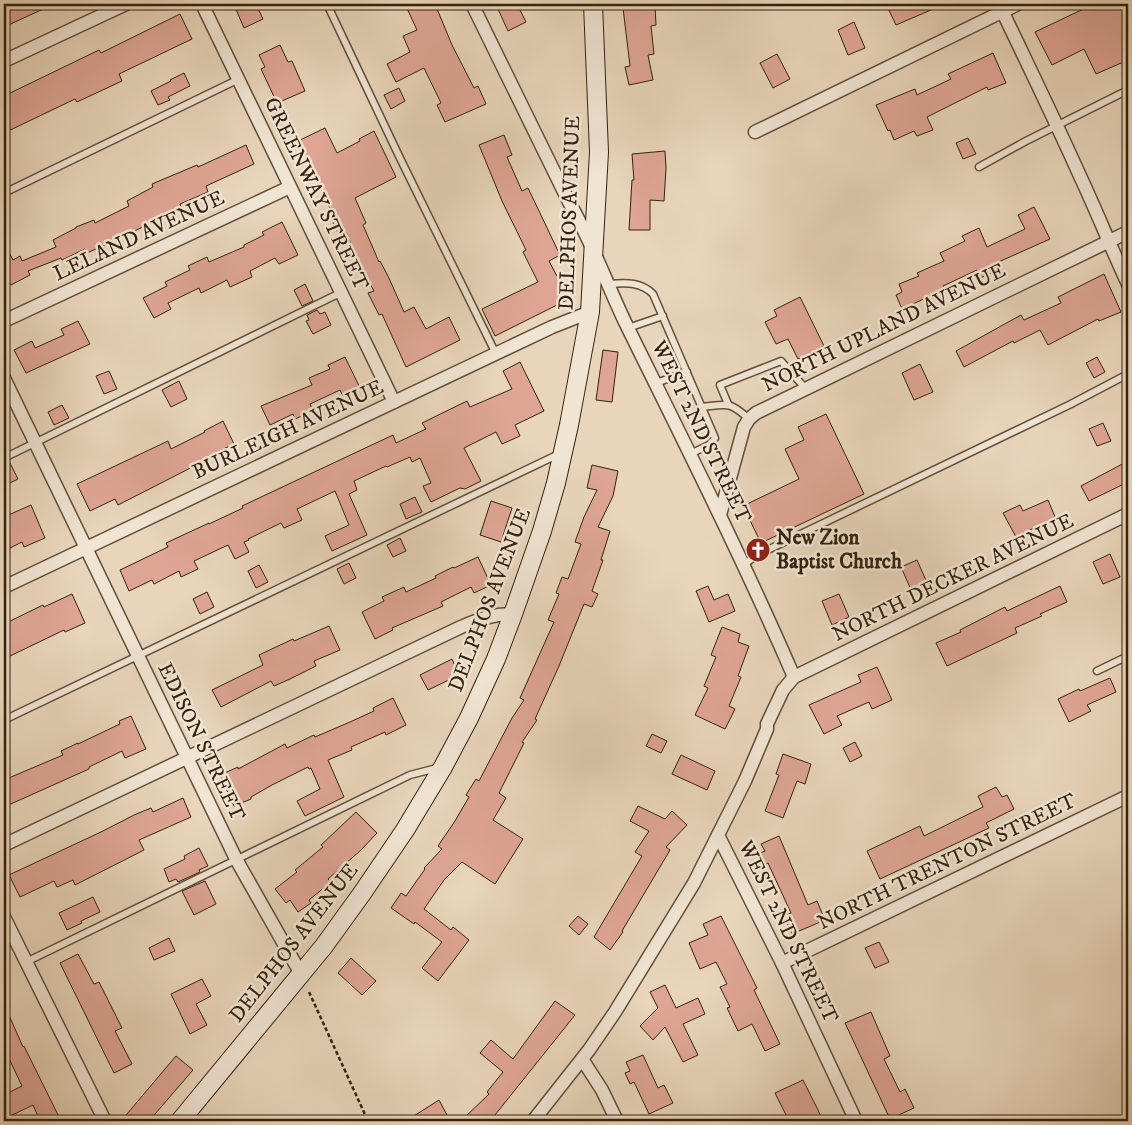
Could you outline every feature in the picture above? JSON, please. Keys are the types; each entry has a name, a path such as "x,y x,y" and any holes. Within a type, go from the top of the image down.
{"street":[{"path":"4,61 126,4"},
{"name":"GREENWAY STREET","path":"202,4 394,402"},
{"name":"WEST 2ND STREET","path":"472,4 526,115 585,229 594,254 628,328 744,565 794,677 783,690 748,772 718,835 782,963 856,1121"},
{"name":"DELPHOS AVENUE","path":"180,1121 301,974 363,892 405,830 443,767 480,695 513,614 542,531 563,452 590,312 599,152 593,4"},
{"path":"755,132 1000,8 1018,4"},
{"path":"1000,8 1058,126 1128,284"},
{"name":"LELAND AVENUE","path":"4,321 290,187"},
{"name":"NORTH UPLAND AVENUE","path":"720,515 744,427 756,413 1128,232"},
{"name":"BURLEIGH AVENUE","path":"4,587 496,354 590,312"},
{"name":"EDISON STREET","path":"4,378 236,860 301,974"},
{"name":"NORTH DECKER AVENUE","path":"794,677 1128,514"},
{"path":"4,845 482,618 500,614 513,614"},
{"name":"NORTH TRENTON STREET","path":"782,963 1128,796"},
{"path":"533,1121 582,1059 614,1012 679,908 718,835"},
{"path":"4,917 105,1121"},
{"path":"582,1059 602,1090 617,1121"}],"lane":[{"path":"327,4 496,354"},
{"path":"4,193 238,79"},
{"path":"979,167 1128,90"},
{"path":"608,284 632,283 646,287 654,294 715,438 709,445 690,454"},
{"path":"4,458 342,292"},
{"path":"628,328 663,316"},
{"path":"728,404 720,384 781,361 806,389"},
{"path":"656,384 687,372"},
{"path":"744,565 755,556 1062,408 1128,374"},
{"path":"702,408 728,404 749,419"},
{"path":"4,720 563,452"},
{"path":"1097,671 1128,656"},
{"path":"26,962 410,775 443,767"}],"path":[{"path":"301,974 368,1121"}],"building":[{"path":"4,4 54,4 4,27"},
{"path":"242,4 256,4 263,19 244,28 235,7"},
{"path":"405,4 435,4 452,45 474,88 478,86 486,104 445,122 437,105 441,103 424,68 396,82 387,64 410,52 403,36 417,30"},
{"path":"504,4 517,4 526,22 508,31 497,7"},
{"path":"886,4 945,4 896,25"},
{"path":"1094,4 1128,4 1128,60 1096,74 1084,49 1052,65 1035,32"},
{"path":"655,6 656,25 651,26 654,54 648,55 653,80 629,85 625,67 630,66 623,8"},
{"path":"180,14 192,39 119,74 122,81 77,102 75,99 4,133 4,96 99,50 101,53"},
{"path":"854,22 865,48 848,55 838,30"},
{"path":"280,45 288,62 292,61 305,91 277,103 261,69 265,67 259,55"},
{"path":"993,53 1006,83 988,90 987,87 927,117 933,130 917,136 914,131 894,140 876,105 915,89 917,95 951,79 948,74"},
{"path":"777,54 790,79 773,88 760,63"},
{"path":"184,73 190,86 168,97 170,100 158,105 151,91"},
{"path":"399,88 405,101 391,109 384,95"},
{"path":"325,128 337,153 374,131 396,177 355,198 366,223 363,225 404,312 414,307 426,329 449,317 460,340 406,367 382,314 379,315 368,293 374,291 358,262 346,232 339,235 333,222 336,221 296,142"},
{"path":"504,135 512,155 507,157 522,191 528,188 560,255 549,261 569,299 495,336 482,309 538,282 523,252 526,250 502,201 479,145"},
{"path":"968,138 976,154 963,159 956,143"},
{"path":"246,145 254,164 206,186 208,192 180,204 181,207 112,242 87,253 85,249 62,260 61,258 28,271 30,275 11,285 9,282 4,285 4,243 13,260 20,256 22,261 56,247 53,240 76,227 94,220 95,223 129,206 127,201 153,187 152,184 197,165 198,167"},
{"path":"665,151 664,201 650,200 650,230 629,230 632,180 634,180 632,154"},
{"path":"1034,207 1050,239 994,264 997,271 980,278 977,270 943,286 946,292 929,299 928,297 902,309 896,295 902,292 899,284 919,276 917,273 944,261 940,253 965,241 962,236 979,228 987,247 1025,229 1018,215"},
{"path":"282,222 298,255 279,264 275,258 250,271 252,277 230,287 227,280 201,293 199,288 168,303 171,309 154,318 143,298 167,286 165,282 190,270 188,266 207,257 209,262 244,247 244,245 264,235 262,232"},
{"path":"1104,274 1121,312 1099,321 1098,319 1048,345 1040,330 1014,343 1013,341 964,367 956,351 1021,315 1024,320 1061,303 1058,297"},
{"path":"305,284 313,301 302,306 294,290"},
{"path":"800,297 824,346 798,359 788,339 776,344 765,322 777,316 774,310"},
{"path":"317,310 320,314 325,312 331,325 313,334 306,321 309,320 307,315"},
{"path":"78,321 90,344 26,373 14,350 32,341 35,348 64,335 61,329"},
{"path":"603,350 618,352 612,402 596,400"},
{"path":"345,357 360,388 343,396 340,390 310,404 313,411 295,419 293,414 270,425 261,406 312,385 309,378 330,369 328,365"},
{"path":"1097,357 1105,372 1094,378 1086,363"},
{"path":"520,362 544,411 515,425 520,436 502,444 496,432 464,448 481,481 465,489 460,488 431,502 423,486 431,483 420,458 412,462 410,457 354,481 357,490 349,494 367,535 332,551 325,536 349,525 335,491 297,509 302,520 284,528 281,523 248,539 244,542 249,552 235,559 228,545 194,561 198,569 181,577 179,571 154,584 152,580 129,591 120,570 168,547 166,543 393,435 396,443 426,429 422,423 467,401 470,407 512,389 503,371"},
{"path":"920,364 933,392 914,400 902,373"},
{"path":"109,371 117,389 104,394 96,376"},
{"path":"179,381 187,399 171,407 162,390"},
{"path":"62,405 69,418 54,425 48,412"},
{"path":"826,414 864,494 761,543 743,506 799,479 785,449 804,440 798,427"},
{"path":"223,421 234,444 118,505 115,499 90,511 77,484 168,441 171,449"},
{"path":"1103,423 1111,441 1097,446 1089,429"},
{"path":"9,461 18,479 4,486 4,463"},
{"path":"1128,461 1128,482 1089,501 1081,486"},
{"path":"592,465 618,471 613,496 598,527 610,531 601,560 603,560 592,591 598,594 592,607 584,604 535,719 537,720 522,742 524,743 499,793 506,798 493,820 523,839 495,884 462,862 444,880 424,909 451,930 453,927 469,940 438,981 422,968 442,942 415,922 414,924 391,908 401,893 406,896 424,868 442,849 438,846 469,797 466,795 476,779 479,781 512,718 524,700 520,698 554,622 548,620 559,594 556,593 562,577 568,579 581,544 575,542 597,490 587,488"},
{"path":"415,497 422,512 406,519 400,504"},
{"path":"1048,500 1056,519 1016,537 1003,513 1020,505 1023,511"},
{"path":"491,501 512,508 501,542 480,535"},
{"path":"31,505 45,538 24,547 22,542 4,551 4,517"},
{"path":"400,538 406,551 393,557 387,545"},
{"path":"1110,554 1120,577 1103,584 1093,562"},
{"path":"478,557 491,585 474,593 471,587 441,602 443,606 392,628 393,630 375,639 362,612 384,601 382,597 404,587 406,592 436,578 435,576 453,567"},
{"path":"917,560 928,585 912,592 901,567"},
{"path":"349,563 356,578 344,584 337,569"},
{"path":"259,565 268,582 256,588 248,571"},
{"path":"708,586 714,600 728,594 735,611 709,622 696,591"},
{"path":"1060,586 1067,602 1015,628 1017,633 947,666 936,643 961,632 960,630 1005,607 1007,611"},
{"path":"207,592 214,607 200,614 193,599"},
{"path":"72,594 85,623 65,632 64,630 10,656 4,641 4,624 43,605 44,607"},
{"path":"839,594 849,617 832,625 822,601"},
{"path":"329,626 340,650 314,661 316,666 290,679 274,686 271,681 221,707 212,690 263,665 259,655 293,639 294,641"},
{"path":"722,627 740,634 738,642 749,646 738,676 741,677 729,706 735,709 725,729 695,715 708,688 704,686 716,657 711,655"},
{"path":"452,659 459,675 428,690 420,675"},
{"path":"877,667 892,700 872,709 869,702 837,716 842,725 824,734 809,705 861,682 858,675"},
{"path":"1110,678 1116,692 1087,705 1091,711 1069,722 1058,699"},
{"path":"393,698 406,725 386,735 385,732 351,747 352,750 328,760 344,797 305,816 297,801 320,789 311,768 309,769 308,767 272,785 251,797 251,799 234,806 220,775 238,767 238,769 285,744 287,748 314,735 315,737 350,722 374,711 373,708"},
{"path":"131,716 146,749 125,758 122,751 89,767 89,769 4,807 4,780 63,755 61,751 120,724 119,721"},
{"path":"652,734 667,741 661,753 646,746"},
{"path":"855,742 862,756 850,762 843,748"},
{"path":"783,754 811,764 805,784 797,781 783,818 765,811 779,775 776,774"},
{"path":"681,755 715,771 707,790 672,774"},
{"path":"996,787 1002,797 1007,795 1014,809 986,823 989,828 880,879 867,851 920,826 924,836 983,807 978,796"},
{"path":"183,798 191,817 139,840 144,850 75,885 73,880 57,887 54,881 20,897 9,875 134,815 151,808 153,812"},
{"path":"638,806 665,819 672,811 687,825 666,847 670,850 623,932 610,950 594,937 642,856 635,852 649,831 630,821"},
{"path":"356,812 377,833 328,879 331,882 309,900 311,903 298,912 290,900 286,903 275,889 297,872 295,870 323,847 321,845"},
{"path":"779,836 808,905 817,901 825,920 792,934 784,916 791,913 768,863 765,865 760,853 765,851 761,844"},
{"path":"199,848 208,866 199,870 200,872 178,882 176,879 169,882 164,869 185,859 184,856"},
{"path":"205,881 216,904 194,915 182,891"},
{"path":"93,897 100,912 67,930 59,913"},
{"path":"578,916 588,924 579,935 569,926"},
{"path":"721,916 757,988 754,990 780,1044 765,1051 752,1024 738,1031 727,1008 730,1007 720,987 727,984 716,962 700,969 689,943 708,935 703,924"},
{"path":"169,938 175,951 154,960 149,948"},
{"path":"879,942 889,962 875,968 865,948"},
{"path":"78,954 94,984 99,982 122,1028 115,1031 132,1064 114,1073 60,963"},
{"path":"351,958 376,981 362,995 338,973"},
{"path":"202,979 211,996 196,1004 207,1025 190,1034 171,994"},
{"path":"665,985 676,1008 698,998 705,1014 683,1024 698,1055 683,1062 665,1027 653,1040 640,1026 658,1008 650,992"},
{"path":"555,1001 575,1015 495,1115 502,1121 461,1121 489,1094 487,1092 503,1072 480,1053 491,1040 513,1059"},
{"path":"4,1004 23,1047 61,1121 40,1121 33,1105 4,1119 4,1095 22,1086 4,1048"},
{"path":"871,1012 890,1056 884,1059 900,1092 905,1089 914,1108 890,1119 845,1023"},
{"path":"643,1055 658,1088 664,1085 673,1103 649,1114 634,1082 630,1084 625,1073 630,1071 626,1062"},
{"path":"176,1056 193,1070 149,1121 121,1121"},
{"path":"803,1080 823,1121 789,1121 775,1093"},
{"path":"439,1100 447,1115 437,1121 406,1121"}],"place":[{"name":"New Zion Baptist Church","path":"758,550"}]}
